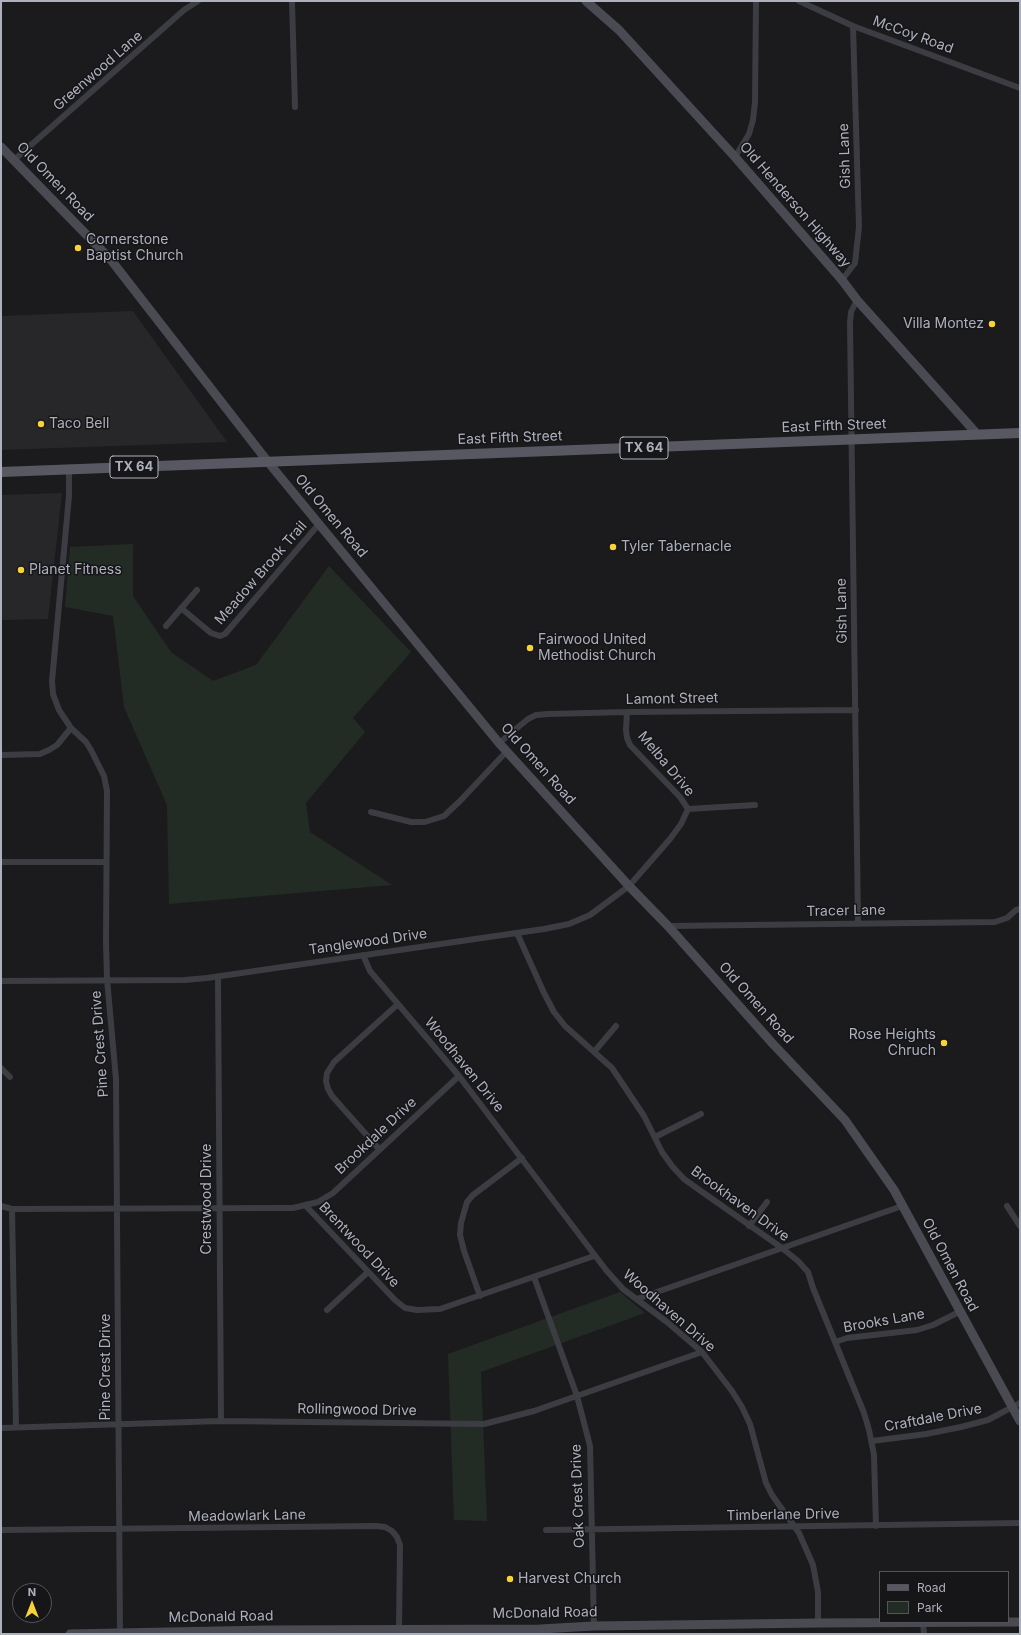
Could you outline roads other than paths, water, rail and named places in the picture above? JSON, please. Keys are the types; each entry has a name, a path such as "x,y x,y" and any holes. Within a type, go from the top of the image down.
{"main road":[{"name":"East Fifth Street","path":"1,472 1020,433"}],"street":[{"name":"Greenwood Lane","path":"14,160 184,10 198,1"},
{"path":"292,1 295,107"},
{"name":"Old Henderson Highway","path":"586,1 619,30 735,157 842,280 856,300 977,434"},
{"path":"735,157 749,134 753,120 755,102 756,1"},
{"name":"McCoy Road","path":"799,1 853,26 1020,88"},
{"name":"Gish Lane","path":"842,280 855,263 859,227 853,26"},
{"name":"Old Omen Road","path":"1,147 111,260 268,462 499,743 845,1120 894,1190 959,1312 1016,1406 1020,1421"},
{"name":"Gish Lane","path":"856,300 850,323 858,922"},
{"name":"Pine Crest Drive","path":"69,470 69,496 52,675 55,700 62,716 71,728 86,742 102,770 106,782 107,979 116,1079 120,1634"},
{"name":"Meadow Brook Trail","path":"182,608 211,633 220,636 225,634 320,524"},
{"path":"166,626 196,590"},
{"name":"Lamont Street","path":"499,743 528,719 536,715 627,712 856,710"},
{"name":"Melba Drive","path":"627,712 626,730 630,745 680,797 688,809"},
{"path":"1,755 40,754 57,744 71,728"},
{"path":"371,812 411,822 425,822 444,816 507,751"},
{"path":"688,809 755,805"},
{"name":"Tanglewood Drive","path":"1,981 107,979 184,980 218,977 569,924 590,914 629,886 670,839 681,824 688,809"},
{"path":"1,862 106,862"},
{"name":"Tracer Lane","path":"668,926 858,922 995,922 1007,918 1016,910 1020,909"},
{"name":"Brookhaven Drive","path":"517,933 554,1012 565,1026 612,1068 644,1116 662,1152 672,1166 684,1179 782,1248 798,1261 808,1272 864,1413 872,1441 874,1455 876,1526"},
{"name":"Woodhaven Drive","path":"363,955 370,971 459,1076 594,1256 623,1289 702,1352 732,1391 750,1424 766,1483 772,1495 799,1533 813,1564 818,1592 818,1623"},
{"name":"Crestwood Drive","path":"218,977 221,1421"},
{"path":"379,1149 332,1096 326,1081 327,1073 334,1062 398,1004"},
{"path":"594,1052 616,1026"},
{"path":"1,1068 10,1077"},
{"name":"Brookdale Drive","path":"305,1205 318,1202 333,1193 459,1076"},
{"path":"655,1137 700,1114"},
{"path":"480,1296 464,1251 460,1235 460,1223 467,1202 473,1195 522,1158"},
{"path":"749,1226 766,1202"},
{"name":"Brentwood Drive","path":"1,1206 12,1209 117,1209 287,1208 305,1205 394,1300 405,1308 429,1311 480,1296 594,1256"},
{"path":"637,1299 902,1206"},
{"path":"1007,1206 1020,1226"},
{"path":"12,1209 16,1427"},
{"path":"327,1310 368,1272"},
{"name":"Oak Crest Drive","path":"534,1277 577,1396 590,1446 594,1626"},
{"name":"Brooks Lane","path":"835,1342 846,1338 917,1330 933,1325 959,1312"},
{"name":"Rollingwood Drive","path":"1,1428 221,1421 484,1424 513,1418 702,1352"},
{"name":"Craftdale Drive","path":"872,1441 926,1434 961,1427 988,1420 1016,1406"},
{"name":"Timberlane Drive","path":"546,1530 1020,1524"},
{"name":"Meadowlark Lane","path":"1,1530 385,1527 392,1531 397,1537 400,1545 399,1629"},
{"name":"McDonald Road","path":"1009,1622 1020,1622"},
{"path":"923,1623 924,1634"},
{"name":"McDonald Road","path":"70,1634 365,1632 399,1629 540,1631 594,1626 923,1623"}],"place":[{"name":"Cornerstone Baptist Church","path":"78,248"},
{"name":"Villa Montez","path":"992,324"},
{"name":"Taco Bell","path":"41,424"},
{"name":"Tyler Tabernacle","path":"613,547"},
{"name":"Planet Fitness","path":"21,570"},
{"name":"Fairwood United Methodist Church","path":"530,648"},
{"name":"Rose Heights Chruch","path":"944,1043"},
{"name":"Harvest Church","path":"510,1579"}]}
